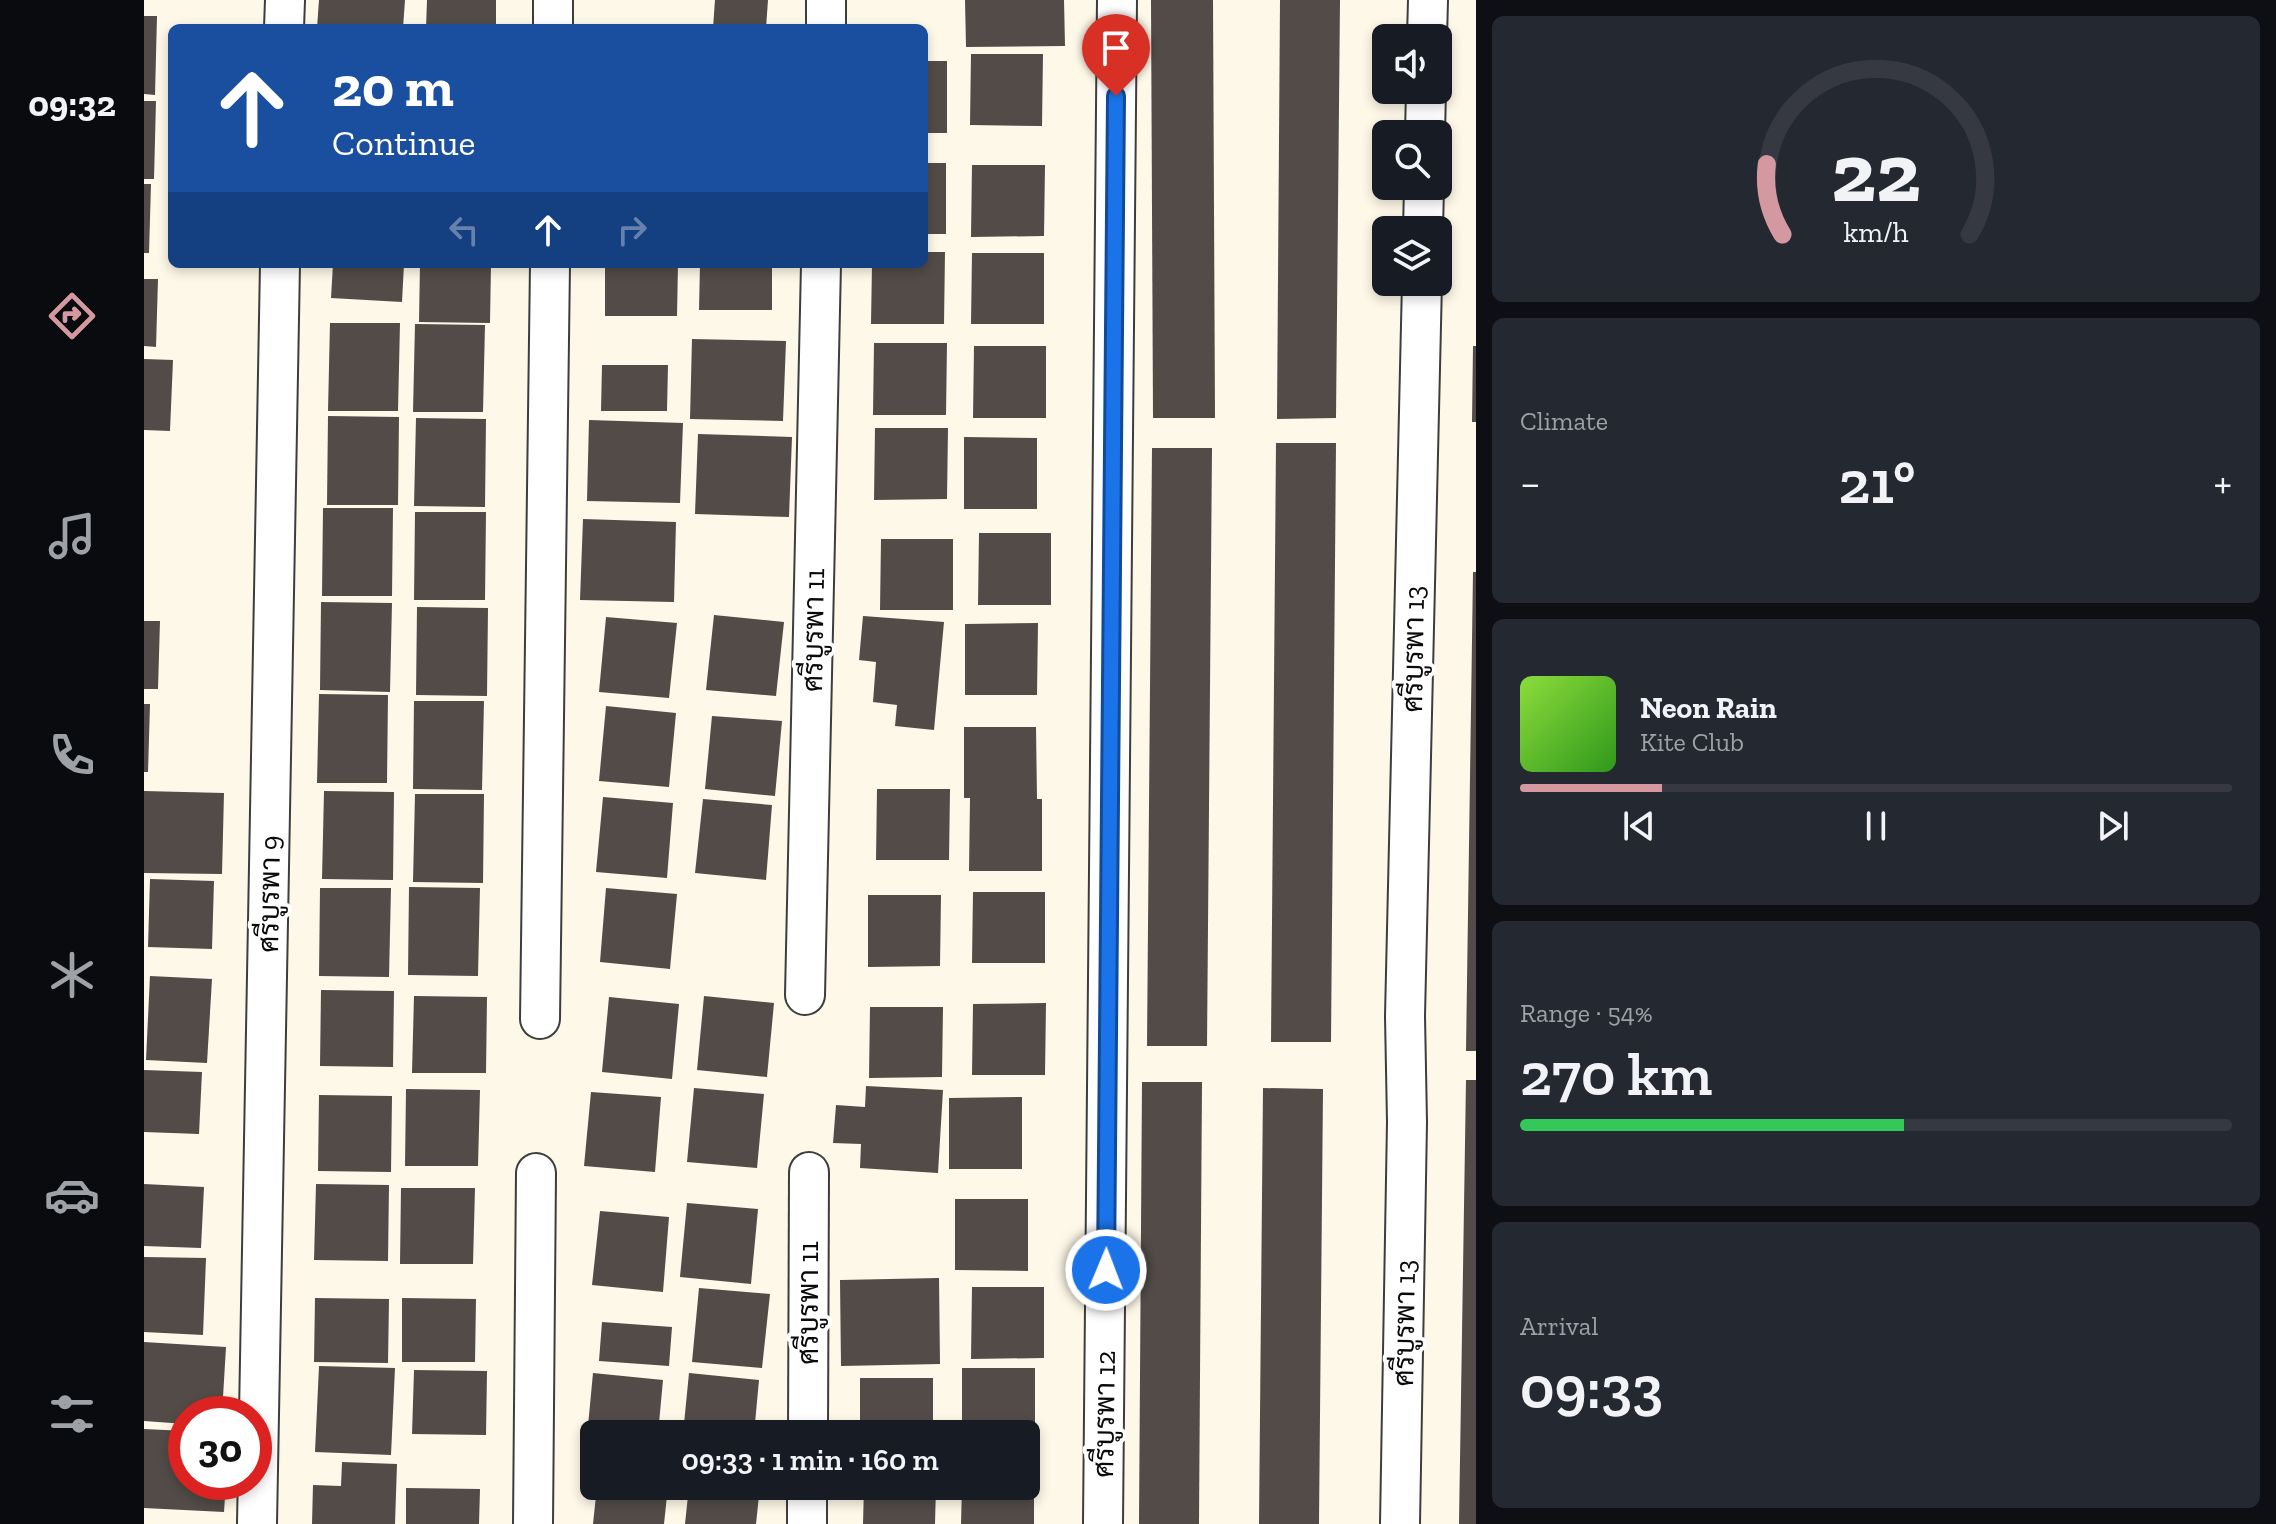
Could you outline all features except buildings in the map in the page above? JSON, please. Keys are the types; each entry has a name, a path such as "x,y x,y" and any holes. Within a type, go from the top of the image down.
{"street":[{"path":"284,24 285,0"},
{"path":"553,0 553,24"},
{"path":"826,0 826,24"},
{"name":"ศรีบูรพา 12","path":"1103,1524 1117,0"},
{"path":"1427,24 1428,0"},
{"name":"ศรีบูรพา 9","path":"257,1524 280,268"},
{"path":"540,1019 550,268"},
{"name":"ศรีบูรพา 11","path":"805,995 821,268"},
{"name":"ศรีบูรพา 13","path":"1400,1524 1407,1122 1405,1016 1422,296"},
{"name":"ศรีบูรพา 11","path":"808,1420 809,1172"},
{"path":"533,1524 536,1173"},
{"path":"807,1500 807,1524"}],"route":[{"path":"1106,1270 1116,96"}]}
